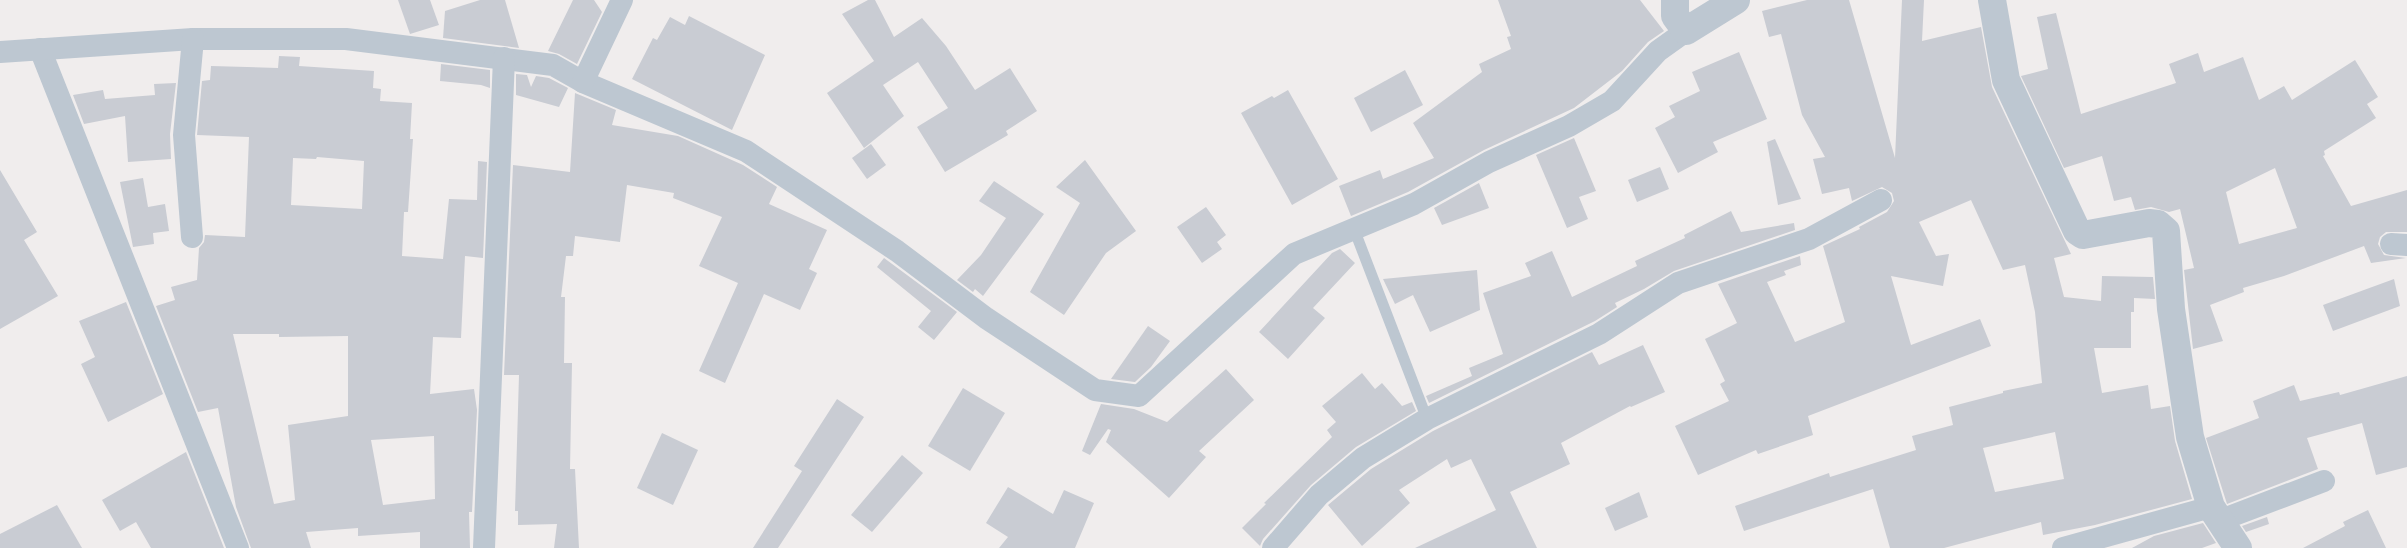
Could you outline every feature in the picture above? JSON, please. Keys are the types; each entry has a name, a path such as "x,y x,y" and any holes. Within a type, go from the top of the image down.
{"street":[{"path":"1675,0 1675,16 1686,31"},
{"path":"0,52 193,39 346,39 553,65 584,82 746,151 897,251 986,318 1095,390 1139,396 1294,254 1414,204 1490,162 1569,126 1612,101 1658,51 1736,0"},
{"path":"1992,0 2006,80 2076,231 2083,234 2150,223 2158,224 2166,231 2172,309 2190,437 2216,513 2238,548"},
{"path":"584,82 614,5"},
{"path":"192,237 184,135 193,39"},
{"path":"40,50 238,548"},
{"path":"484,548 504,58"},
{"path":"1273,548 1319,495 1363,458 1427,419 1599,334 1678,283 1809,239 1880,200"},
{"path":"2063,548 2216,513 2324,481"}],"lane":[{"path":"1354,229 1427,419"}],"building":[{"path":"398,0 430,0 439,25 410,34"},
{"path":"480,0 505,0 519,48 443,38 445,11"},
{"path":"573,0 594,0 602,12 577,64 559,54 548,51"},
{"path":"868,0 875,0 894,37 922,18 946,46 975,90 1010,68 1037,111 1006,131 1008,135 945,172 917,127 948,108 918,62 883,85 904,116 864,148 827,93 874,61 842,14"},
{"path":"1498,0 1640,0 1664,31 1648,42 1622,71 1574,108 1484,150 1408,192 1351,216 1339,186 1380,170 1383,179 1434,158 1413,123 1482,72 1479,64 1511,49 1507,37 1511,36"},
{"path":"1807,0 1849,0 1895,158 1902,0 1924,0 1922,41 1981,27 1992,87 2071,254 2054,258 2064,297 2101,301 2102,276 2153,277 2155,299 2134,298 2134,312 2131,312 2131,348 2094,348 2102,393 2148,385 2151,409 2170,406 2175,441 2192,499 2095,525 2043,535 2041,522 1944,548 1890,548 1873,489 1744,531 1735,506 1829,473 1830,477 1916,450 1912,436 1953,425 1949,407 2003,393 2003,391 2042,383 2035,312 2025,265 2003,270 1971,200 1919,222 1936,256 1949,254 1943,286 1891,276 1911,345 1980,319 1991,346 1808,416 1813,435 1758,454 1756,450 1698,475 1675,426 1729,401 1720,384 1725,381 1705,339 1737,323 1718,284 1800,256 1801,265 1784,271 1786,275 1767,282 1795,342 1845,322 1823,246 1860,229 1859,227 1887,212 1894,201 1892,193 1882,187 1852,201 1849,188 1822,194 1813,159 1825,157 1802,115 1781,34 1769,37 1762,11","holes":["2055,432 2064,479 1995,492 1983,448"]},
{"path":"2056,13 2081,114 2176,83 2169,64 2198,53 2204,72 2243,57 2259,100 2284,86 2292,100 2355,60 2378,97 2367,104 2376,118 2324,151 2325,155 2323,156 2351,206 2407,190 2407,232 2386,232 2380,237 2378,244 2384,255 2406,258 2371,263 2364,246 2284,276 2243,288 2244,292 2210,305 2223,341 2193,349 2184,270 2194,268 2180,209 2169,212 2151,207 2135,210 2131,197 2114,201 2102,156 2064,168 2021,76 2048,69 2037,17","holes":["2275,168 2297,228 2239,244 2226,192"]},
{"path":"689,16 765,55 732,130 632,79 653,38 657,40 670,17 685,25"},
{"path":"1739,52 1767,119 1713,142 1718,152 1678,173 1655,128 1675,117 1669,106 1700,91 1692,72"},
{"path":"279,56 300,57 299,66 374,71 373,88 381,89 380,101 412,103 410,139 413,139 408,212 404,212 402,256 443,259 449,199 477,200 478,161 487,162 483,258 465,256 461,338 433,337 430,394 474,389 477,410 472,512 469,512 470,548 420,548 420,532 358,536 358,528 306,532 311,548 251,548 236,507 218,408 198,412 156,306 175,300 171,287 197,280 199,248 204,242 205,235 245,237 249,137 197,135 202,81 210,80 211,66 278,68","holes":["317,157 364,161 362,209 291,205 293,158 316,159","233,334 279,334 279,337 348,336 348,416 288,425 295,500 274,504","434,436 435,499 383,505 371,440"]},
{"path":"441,64 490,70 490,88 481,85 440,81"},
{"path":"1405,70 1423,105 1371,132 1354,98"},
{"path":"516,74 527,75 531,87 536,76 549,78 568,88 559,107 516,95"},
{"path":"176,83 170,134 171,159 128,162 125,116 84,124 73,95 103,90 105,99 155,95 154,84"},
{"path":"1288,90 1338,179 1292,205 1241,113 1272,96 1274,98"},
{"path":"575,93 616,110 612,125 678,136 743,165 777,187 769,204 827,230 809,269 817,273 800,310 764,294 725,383 699,371 738,283 699,266 722,217 673,198 674,193 627,185 620,242 575,236 573,256 566,256 561,297 565,297 564,363 572,363 570,469 575,469 579,548 554,548 557,524 518,525 518,511 515,511 519,375 504,375 513,165 570,172"},
{"path":"1574,138 1596,191 1579,197 1588,219 1567,228 1536,155"},
{"path":"1775,139 1801,199 1778,205 1767,142"},
{"path":"871,144 886,165 867,179 852,158"},
{"path":"1085,160 1136,231 1106,253 1064,315 1030,292 1080,203 1056,187"},
{"path":"1660,167 1669,189 1637,202 1628,180"},
{"path":"0,170 37,232 24,240 58,296 0,329"},
{"path":"143,178 148,207 165,204 169,231 153,233 154,244 133,247 120,182"},
{"path":"994,181 1044,214 983,296 975,289 973,292 957,280 981,255 1006,218 979,201"},
{"path":"1479,183 1489,208 1442,225 1434,208"},
{"path":"1206,207 1226,235 1217,242 1222,249 1202,263 1177,227"},
{"path":"1731,211 1741,232 1794,223 1795,230 1674,271 1644,289 1615,303 1617,307 1595,321 1429,403 1426,396 1472,376 1469,368 1503,354 1483,293 1531,276 1525,263 1552,251 1572,297 1637,266 1635,261 1685,238 1684,235"},
{"path":"1340,249 1355,263 1313,308 1325,318 1288,359 1259,332 1332,253"},
{"path":"884,258 957,312 934,340 918,327 931,311 877,267"},
{"path":"1477,270 1480,310 1430,332 1413,295 1395,304 1383,279"},
{"path":"2394,279 2400,306 2333,331 2323,305"},
{"path":"126,302 163,394 108,422 81,364 95,357 79,321"},
{"path":"1148,326 1170,341 1151,367 1135,382 1111,379"},
{"path":"1643,345 1665,392 1630,406 1561,443 1570,464 1510,492 1537,548 1415,548 1496,510 1471,459 1451,468 1447,459 1399,490 1410,503 1362,546 1328,505 1371,469 1433,431 1592,352 1599,365"},
{"path":"1226,369 1254,400 1199,451 1206,457 1169,498 1106,442 1111,430 1108,429 1090,455 1082,451 1101,404 1134,409 1167,422"},
{"path":"1362,373 1375,389 1382,383 1402,406 1412,402 1416,411 1356,447 1311,485 1263,539 1260,546 1242,528 1266,504 1264,503 1332,437 1327,430 1336,422 1322,406"},
{"path":"2407,376 2407,467 2376,475 2362,423 2307,438 2318,469 2227,504 2206,438 2259,418 2253,401 2294,385 2300,401 2339,392 2340,395"},
{"path":"963,388 1005,413 970,471 928,446"},
{"path":"837,399 864,417 778,548 753,548 802,471 794,466"},
{"path":"662,433 698,450 673,505 637,488"},
{"path":"186,452 224,548 151,548 136,522 120,531 102,500"},
{"path":"902,455 923,473 872,532 851,515"},
{"path":"1008,487 1053,514 1064,490 1094,503 1075,548 999,548 1008,537 986,523"},
{"path":"1639,492 1648,517 1615,531 1605,508"},
{"path":"57,505 82,548 0,548 0,534"},
{"path":"2368,510 2386,548 2303,548 2345,526 2343,522"},
{"path":"2267,517 2269,524 2246,532 2242,526"},
{"path":"2203,523 2216,543 2202,548 2132,548 2154,536"}]}
